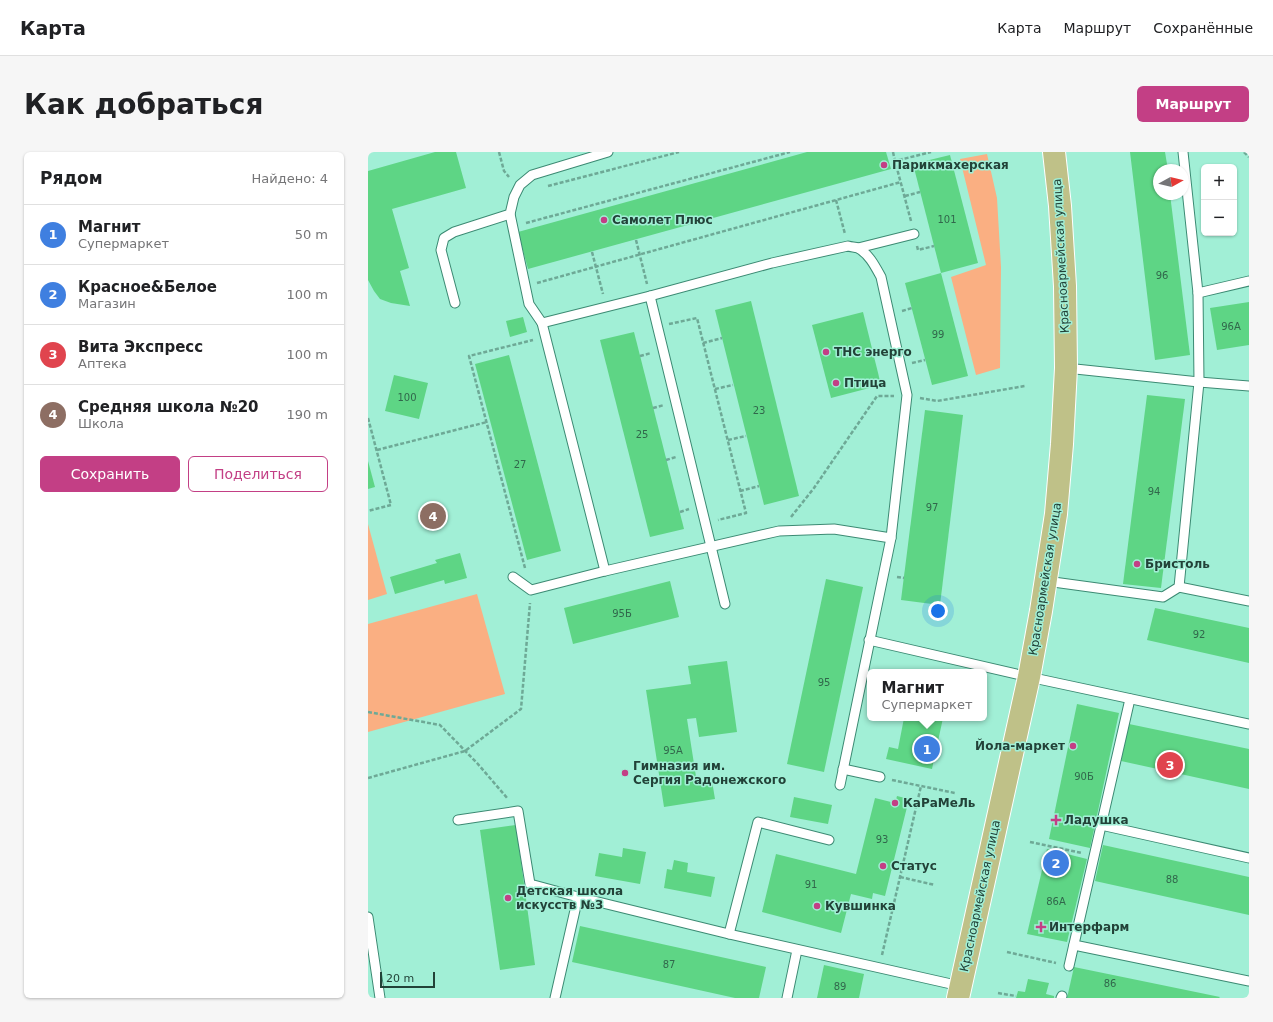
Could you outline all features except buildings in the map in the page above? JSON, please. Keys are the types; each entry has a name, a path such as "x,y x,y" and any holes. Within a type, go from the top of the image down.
{"main road":[{"name":"Красноармейская улица","path":"959,992 1029,677 1056,514 1066,368 1065,286 1060,206 1054,152"}],"lane":[{"path":"605,571 546,337 542,323 529,304 510,214 514,197 520,186 532,175 608,152"},
{"path":"1179,587 1199,382 1198,293 1183,152"},
{"path":"455,303 441,250 444,238 454,232 510,214"},
{"path":"542,323 772,263 848,246 858,248 914,234"},
{"path":"840,785 891,538 907,395 881,277 874,263 858,248"},
{"path":"1198,293 1249,281"},
{"path":"650,296 725,604"},
{"path":"1066,368 1249,386"},
{"path":"513,577 531,590 605,571 779,531 834,529 891,538"},
{"path":"1046,581 1163,596 1179,587 1249,601"},
{"path":"869,640 1029,677 1249,724"},
{"path":"1069,966 1130,698"},
{"path":"843,769 880,777"},
{"path":"458,820 518,811 530,884 729,934 879,968 959,992"},
{"path":"729,934 758,822 829,840"},
{"path":"1101,825 1249,858"},
{"path":"555,998 578,897"},
{"path":"368,917 380,998"},
{"path":"1074,945 1249,981"},
{"path":"787,998 797,950"}],"path":[{"path":"499,152 504,171 511,181 520,186"},
{"path":"542,188 679,152"},
{"path":"512,226 790,152"},
{"path":"893,152 918,250 934,246"},
{"path":"895,161 930,152"},
{"path":"1244,152 1249,157"},
{"path":"525,286 901,182"},
{"path":"905,196 920,192"},
{"path":"836,200 848,246"},
{"path":"636,240 650,296"},
{"path":"592,252 606,307"},
{"path":"657,327 697,318 746,513 705,524"},
{"path":"368,778 465,751 521,709 531,590 468,356 546,337"},
{"path":"703,343 722,338"},
{"path":"715,389 733,385"},
{"path":"779,531 814,488 876,396 907,395 937,401 1025,386"},
{"path":"368,418 391,505 368,511"},
{"path":"376,450 487,422"},
{"path":"728,440 746,436"},
{"path":"740,491 759,486"},
{"path":"368,712 440,725 477,763 518,811"},
{"path":"880,777 955,793"},
{"path":"879,968 921,786"},
{"path":"1030,842 1094,856"},
{"path":"900,877 935,884"},
{"path":"1006,952 1069,966"},
{"path":"998,993 1016,996"}],"shaded area":[{"path":"987,154 997,198 1001,267 1000,368 976,375 951,277 986,265 960,159"},
{"path":"368,524 387,594 368,600"},
{"path":"477,594 505,694 368,732 368,624"}],"place":[{"name":"Парикмахерская","path":"884,165"},
{"name":"Самолет Плюс","path":"604,220"},
{"name":"ТНС энерго","path":"826,352"},
{"name":"Птица","path":"836,383"},
{"name":"Средняя школа №20","path":"433,516"},
{"name":"Бристоль","path":"1137,564"},
{"name":"Йола-маркет","path":"1073,746"},
{"name":"Магнит","path":"927,749"},
{"name":"Вита Экспресс","path":"1170,765"},
{"name":"Гимназия им. Сергия Радонежского","path":"625,773"},
{"name":"КаРаМеЛь","path":"895,803"},
{"name":"Ладушка","path":"1056,820"},
{"name":"Красное&Белое","path":"1056,863"},
{"name":"Статус","path":"883,866"},
{"name":"Детская школа искусств №3","path":"508,898"},
{"name":"Кувшинка","path":"817,906"},
{"name":"Интерфарм","path":"1041,927"}]}
